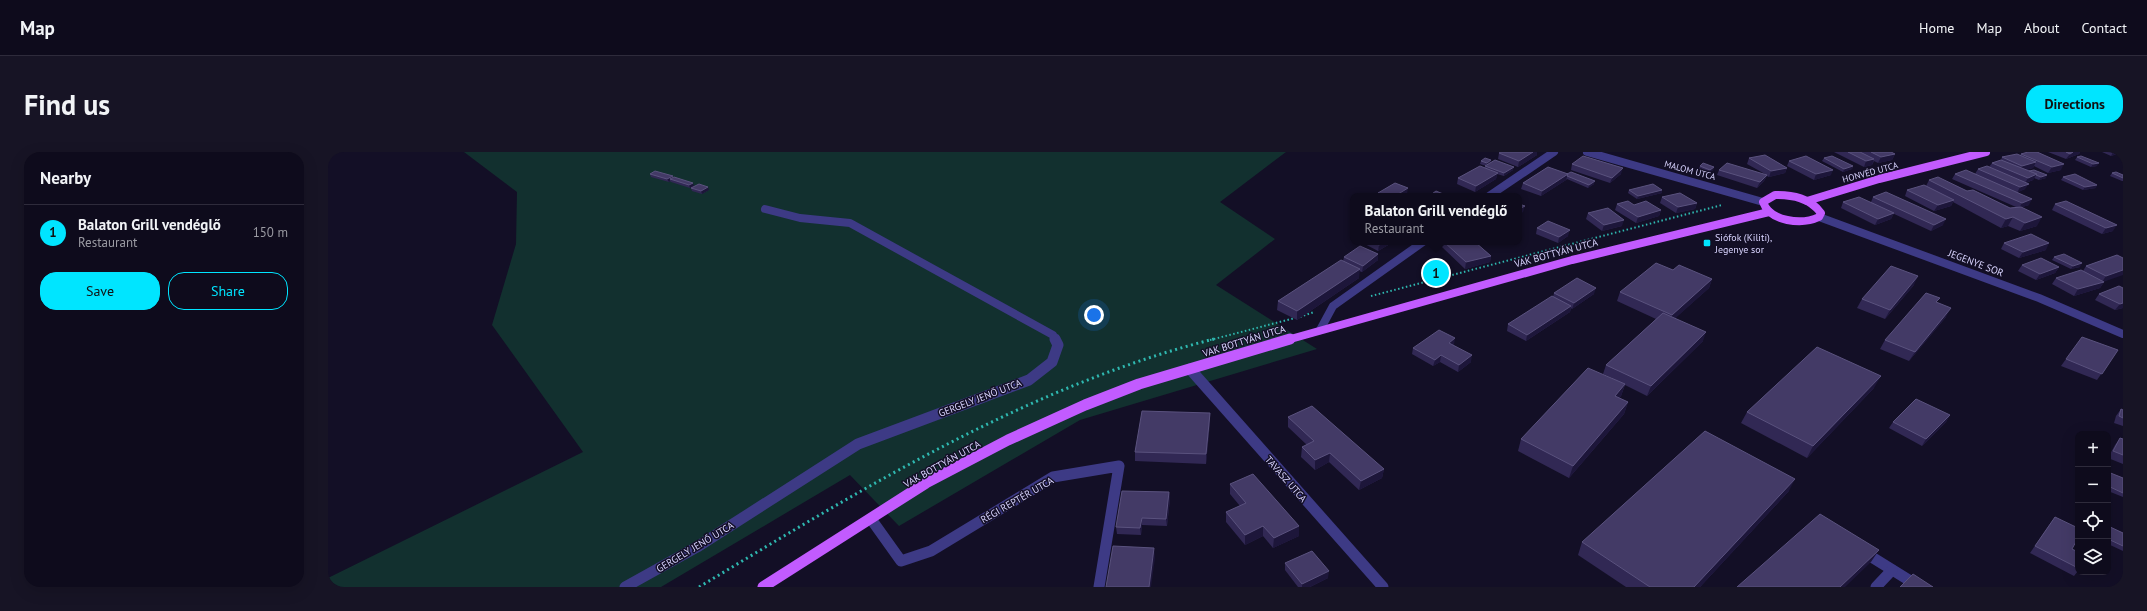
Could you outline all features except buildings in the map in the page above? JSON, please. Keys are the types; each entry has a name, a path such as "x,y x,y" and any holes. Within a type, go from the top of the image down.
{"main road":[{"name":"HONVÉD UTCA","path":"1807,201 1879,179 1986,152"},
{"path":"1775,195 1791,196 1807,201 1819,209 1821,213 1819,217 1801,222 1783,218 1769,212 1765,208 1763,202 1769,197 1775,195"},
{"name":"VAK BOTTYÁN UTCA","path":"763,587 926,483 1008,440 1139,384 1320,330 1572,260 1769,212"}],"street":[{"path":"1493,193 1554,152"},
{"name":"MALOM UTCA","path":"1587,152 1763,202"},
{"name":"GERGELY JENŐ UTCA","path":"625,587 697,547 858,444 1029,380 1052,362 1058,345 1053,335 850,223 800,218 765,209"},
{"name":"JEGENYE SOR","path":"1819,217 2039,298 2123,334"},
{"path":"1320,330 1333,306 1420,245"},
{"name":"TAVASZ UTCA","path":"1190,369 1383,587"},
{"name":"RÉGI REPTÉR UTCA","path":"871,519 901,561 931,552 1053,477 1120,466 1099,587"},
{"path":"1854,546 1920,587"},
{"path":"1876,587 1892,570"}],"green space":[{"path":"464,152 1286,152 1220,202 1275,239 1216,285 1317,349 1080,420 899,526 850,475 661,587 328,587 328,578 583,452 492,325 516,244 517,192"}],"place":[{"name":"Siófok (Kiliti), Jegenye sor","path":"1707,243"},
{"name":"Balaton Grill vendéglő","path":"1436,273"}]}
